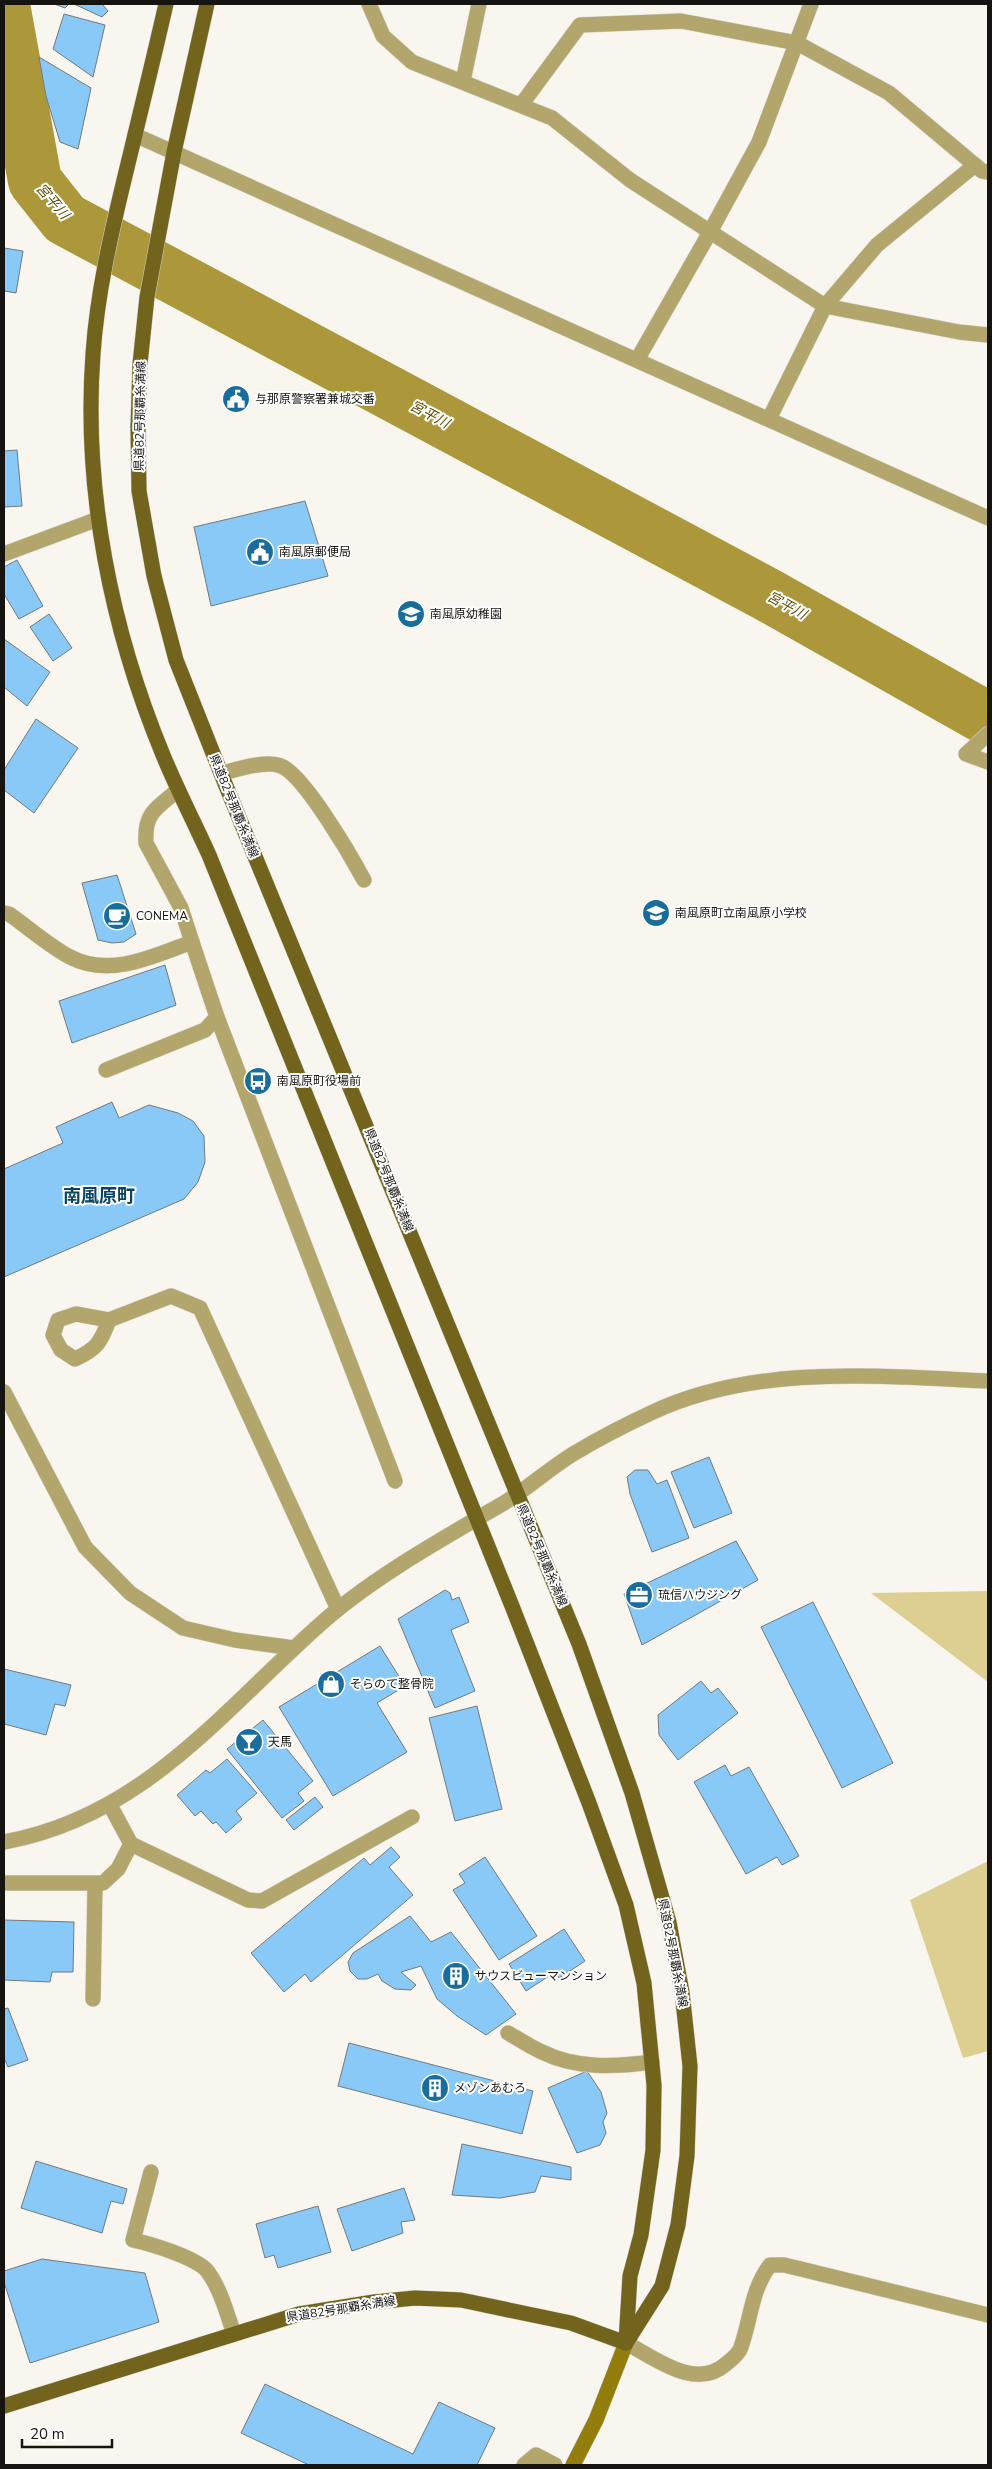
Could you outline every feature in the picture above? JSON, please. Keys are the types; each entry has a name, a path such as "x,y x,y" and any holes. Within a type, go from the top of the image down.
{"main road":[{"path":"166,4 104,269 93,352 90,434 98,519 115,607 140,692 178,790 209,855 476,1519 579,1778 626,1905 644,1983 654,2085 654,2150 640,2235 630,2276 626,2343 596,2420 573,2465"},
{"name":"県道82号那覇糸満線","path":"4,2406 299,2314 374,2302 414,2298 461,2300 551,2318 626,2343 662,2286 678,2225 687,2156 690,2066 682,1992 669,1922 632,1793 579,1644 221,774 176,660 154,576 140,491 138,428 140,364 147,297 158,232 207,4"}],"street":[{"path":"369,4 383,36 412,62 552,118 630,180 825,306 959,332 988,335"},
{"path":"463,81 479,4"},
{"path":"637,360 759,142 811,4"},
{"path":"521,105 580,25 681,21 797,43 889,92 982,169 877,245 825,306 769,419"},
{"path":"135,135 988,518"},
{"path":"4,554 98,519"},
{"path":"988,734 966,754 988,762"},
{"path":"221,774 244,767 280,765 292,773 342,840 364,880"},
{"path":"178,790 149,815 146,843 181,908 217,1017 395,1480"},
{"path":"4,913 10,914 70,957 98,966 138,962 192,942"},
{"path":"106,1070 205,1030 217,1017"},
{"path":"109,1320 171,1296 200,1308 338,1609"},
{"path":"4,1842 28,1837 61,1826 110,1805 184,1754 294,1648 338,1609 434,1544 517,1495 582,1450 655,1411 710,1392 761,1381 821,1377 900,1377 988,1381"},
{"path":"4,1392 85,1547 130,1593 183,1628 235,1640 294,1648"},
{"path":"110,1805 131,1844 248,1900 262,1901 412,1817"},
{"path":"4,1883 95,1885 103,1883 114,1874 125,1859 131,1844"},
{"path":"93,1998 95,1885"},
{"path":"508,2033 543,2053 565,2060 604,2066 652,2062"},
{"path":"151,2172 133,2240 154,2245 183,2257 207,2270 224,2304 234,2334"},
{"path":"626,2343 679,2371 695,2376 717,2372 740,2350 755,2292 761,2278 770,2265 798,2268 988,2315"},
{"path":"524,2465 536,2455 555,2465"}],"shaded area":[{"path":"988,1591 988,1682 871,1593"},
{"path":"988,1861 988,2051 963,2058 910,1900"}],"building":[{"path":"54,4 69,4 65,8"},
{"path":"74,4 102,4 108,11 102,17"},
{"path":"64,14 105,25 93,77 53,49"},
{"path":"39,57 91,88 78,149 60,142 46,96"},
{"path":"4,248 23,251 16,293 4,291"},
{"path":"17,450 22,506 4,507 4,451"},
{"name":"南風原郵便局","path":"305,501 328,576 211,606 194,527"},
{"path":"17,560 43,606 19,619 4,594 4,567"},
{"path":"49,614 72,648 53,661 30,627"},
{"path":"4,639 50,672 27,706 4,687"},
{"path":"36,719 78,748 34,813 4,790 4,770"},
{"path":"117,875 136,934 124,942 112,943 98,940 82,883"},
{"path":"165,965 176,1005 72,1043 59,1001"},
{"path":"112,1102 119,1118 149,1105 178,1113 193,1121 204,1136 205,1162 198,1182 184,1199 4,1277 4,1169 63,1143 56,1127"},
{"path":"709,1457 732,1513 694,1528 671,1472"},
{"path":"635,1470 648,1470 657,1484 667,1480 689,1538 652,1552 630,1494 627,1477"},
{"path":"736,1541 758,1580 642,1645 624,1594"},
{"path":"445,1590 450,1593 452,1600 459,1597 469,1622 451,1630 475,1691 435,1708 398,1619"},
{"path":"813,1602 893,1763 842,1788 761,1627"},
{"path":"380,1646 405,1686 377,1703 407,1752 333,1796 279,1707"},
{"path":"4,1669 71,1685 65,1706 55,1704 46,1735 4,1724"},
{"path":"701,1681 711,1693 718,1688 738,1713 678,1760 659,1735 658,1715"},
{"path":"477,1706 502,1809 455,1821 429,1718"},
{"path":"263,1720 313,1781 298,1793 304,1801 282,1818 227,1749"},
{"path":"227,1759 257,1793 236,1811 242,1819 226,1833 216,1822 213,1824 201,1811 195,1816 177,1795 206,1770 210,1773"},
{"path":"725,1765 731,1776 749,1767 799,1856 782,1865 777,1857 746,1874 694,1782"},
{"path":"315,1797 323,1807 294,1830 286,1820"},
{"path":"391,1847 400,1857 389,1867 413,1895 311,1982 305,1974 284,1992 251,1953 364,1858 370,1865"},
{"path":"485,1857 537,1936 499,1960 453,1890 465,1883 459,1874"},
{"name":"サウスビューマンション","path":"410,1916 431,1942 451,1932 516,2014 486,2035 457,2016 437,1999 421,1966 401,1972 416,1985 411,1990 395,1989 382,1981 378,1974 367,1979 358,1979 350,1971 348,1962 353,1953"},
{"path":"4,1920 74,1922 73,1972 52,1972 50,1982 4,1980"},
{"path":"564,1929 585,1961 559,1978 555,1972 526,1991 509,1964"},
{"path":"8,2008 28,2060 8,2067 4,2058 4,2009"},
{"name":"メゾンあむろ","path":"349,2043 533,2091 522,2134 338,2086"},
{"path":"587,2071 601,2092 607,2113 603,2122 606,2133 600,2145 577,2153 548,2088"},
{"path":"462,2144 571,2167 571,2180 541,2176 535,2192 500,2198 452,2195"},
{"path":"36,2161 127,2189 123,2204 111,2201 102,2233 21,2208"},
{"path":"404,2188 415,2220 401,2222 403,2233 352,2251 337,2209"},
{"path":"318,2206 331,2252 278,2268 274,2255 265,2258 256,2224"},
{"path":"42,2259 145,2273 159,2322 30,2363 4,2282 4,2271"},
{"path":"265,2384 413,2454 439,2402 495,2428 477,2465 309,2465 241,2433"}],"waterway":[{"name":"宮平川","path":"4,10 35,181 65,219 768,595 988,719"}],"place":[{"name":"与那原警察署兼城交番","path":"236,399"},
{"name":"南風原郵便局","path":"260,552"},
{"name":"南風原幼稚園","path":"411,614"},
{"name":"南風原町立南風原小学校","path":"656,913"},
{"name":"CONEMA","path":"117,916"},
{"name":"南風原町役場前","path":"258,1081"},
{"name":"琉信ハウジング","path":"639,1595"},
{"name":"そらのて整骨院","path":"331,1684"},
{"name":"天馬","path":"249,1742"},
{"name":"サウスビューマンション","path":"456,1976"},
{"name":"メゾンあむろ","path":"435,2088"}],"district":[{"name":"南風原町","path":"99,1196"}]}
